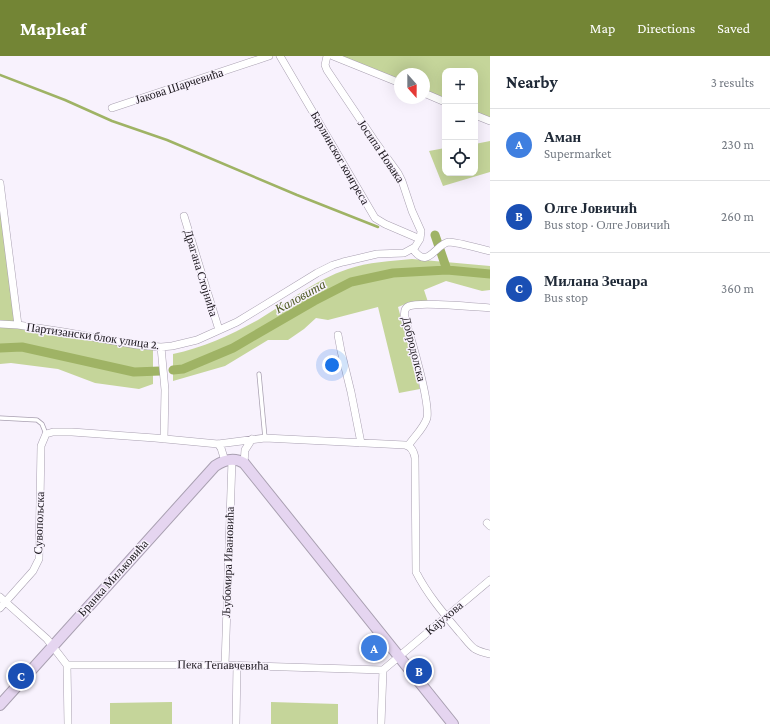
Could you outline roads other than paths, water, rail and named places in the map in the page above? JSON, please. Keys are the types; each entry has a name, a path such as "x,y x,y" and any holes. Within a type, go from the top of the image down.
{"street":[{"name":"Јакова Шарчевића","path":"112,108 269,56"},
{"name":"Берлинског конгреса","path":"280,56 376,218 385,224 420,239"},
{"name":"Јосипа Новака","path":"327,56 325,65 327,70 402,180 412,211 420,228 420,239"},
{"path":"333,56 394,81"},
{"path":"430,96 442,101"},
{"path":"478,116 490,121"},
{"path":"0,182 18,325"},
{"name":"Драгана Стојнића","path":"184,216 219,330"},
{"path":"420,239 418,244 413,249 418,255 425,257 430,256 442,246 450,242 490,251"},
{"name":"Партизански блок улица 2.","path":"0,324 18,325 137,345 161,347 172,346 197,340 237,322 316,273 333,265 376,254 404,253 413,249"},
{"name":"Добродолска","path":"408,446 424,425 427,417 427,410 405,319 404,314 406,308 410,305 425,304 490,308"},
{"path":"338,335 361,443"},
{"path":"161,347 165,390 164,439"},
{"path":"46,434 53,432 72,432 218,444 264,438 408,446 412,450 415,458 416,572 419,579 446,616 475,649 490,654"},
{"name":"Сувопољска","path":"0,608 34,571 39,559 41,446 46,434"},
{"path":"244,464 245,450 252,439"},
{"path":"218,444 228,461 238,460 244,464 453,724"},
{"name":"Бранка Миљковића","path":"0,705 215,466 228,461"},
{"name":"Љубомира Ивановића","path":"225,665 228,461"},
{"name":"Кајухова","path":"398,656 490,580"},
{"path":"0,597 47,639 67,665 68,724"},
{"path":"381,724 383,670 398,656"},
{"name":"Пека Тепавчевића","path":"67,665 237,665 383,670"},
{"path":"236,724 237,665"}],"lane":[{"path":"259,374 264,438"},
{"path":"0,418 37,420 42,424 46,434"}],"waterway":[{"path":"0,75 65,100 112,121 167,140 297,195 378,227"},
{"name":"Каловита","path":"435,235 447,270"},
{"name":"Каловита","path":"173,370 183,369 233,348 314,301 351,282 393,273 447,270 490,274"},
{"name":"Каловита","path":"0,348 22,347 134,372 160,371"}],"place":[{"name":"Аман","path":"374,648"},
{"name":"Олге Јовичић","path":"419,671"},
{"name":"Милана Зечара","path":"21,676"}]}
